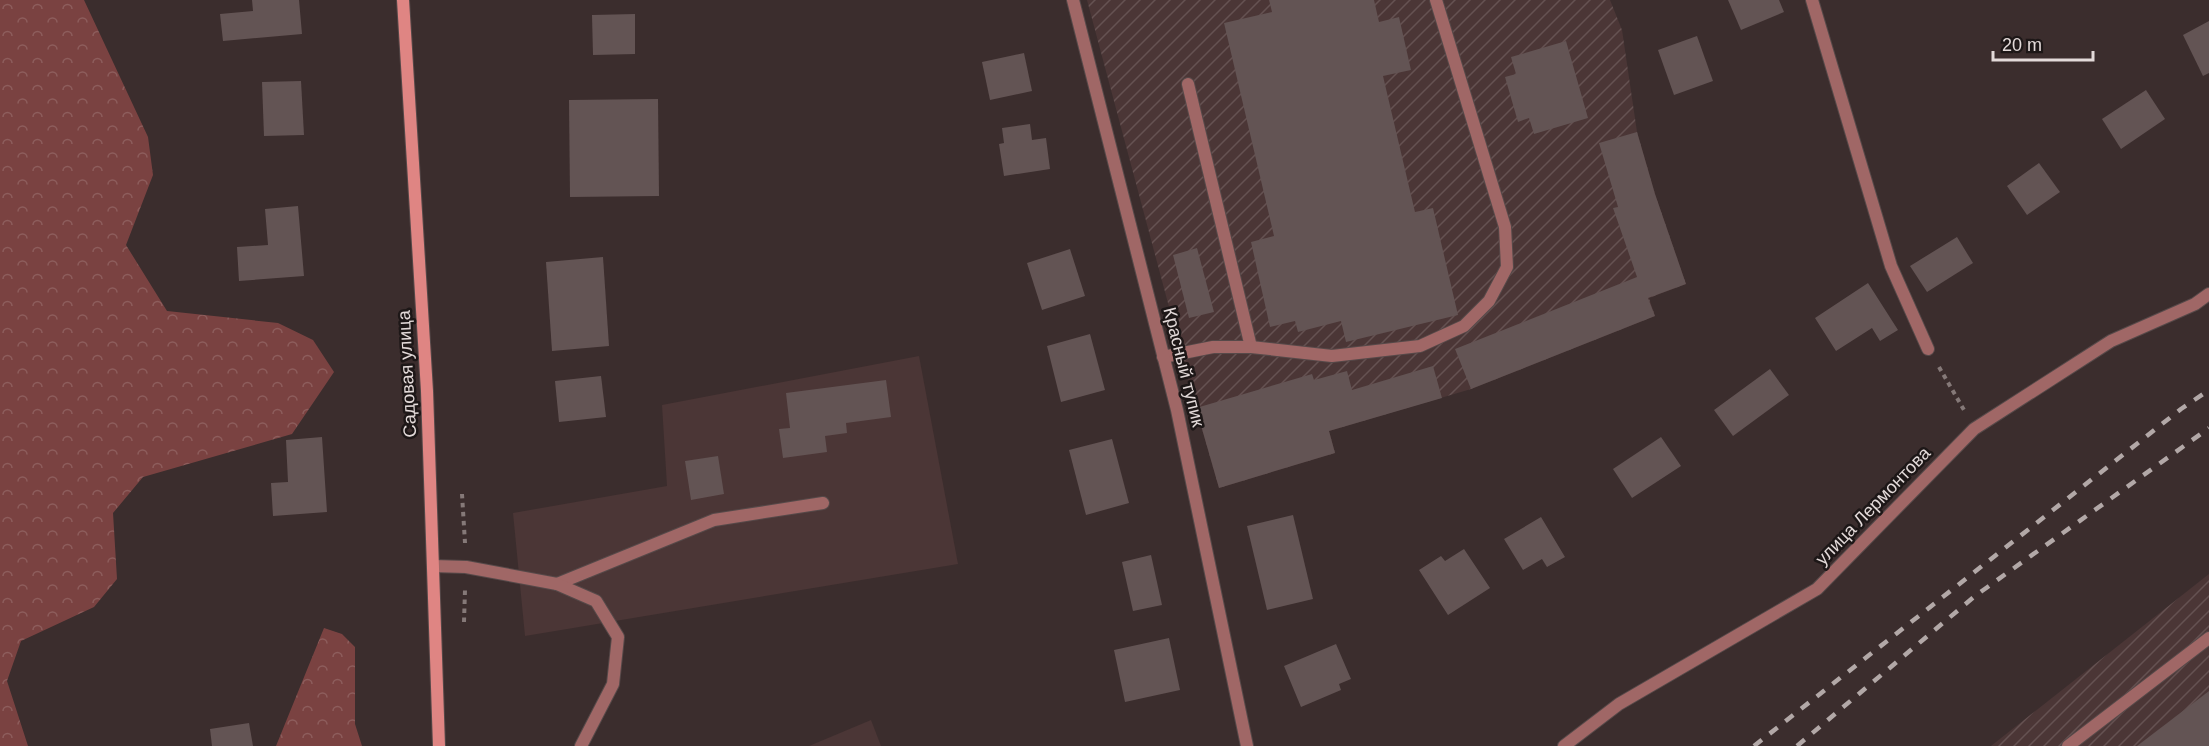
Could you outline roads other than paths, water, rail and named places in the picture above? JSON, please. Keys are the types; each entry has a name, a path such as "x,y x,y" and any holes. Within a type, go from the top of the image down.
{"main road":[{"name":"Садовая улица","path":"403,0 427,391 440,746"}],"street":[{"name":"Красный тупик","path":"1073,0 1177,410 1247,746"},
{"path":"1163,357 1213,347 1251,346 1332,356 1420,346 1464,326 1490,302 1507,267 1505,226 1436,0"},
{"path":"1812,0 1890,266 1928,349"},
{"path":"1188,84 1251,346"},
{"name":"улица Лермонтова","path":"1564,746 1619,704 1817,589 1974,429 2111,342 2195,304 2209,294"},
{"path":"557,584 714,520 823,503"},
{"path":"433,566 466,567 557,584 596,601 618,637 614,684 581,746"},
{"path":"2068,746 2209,638"}],"railway":[{"path":"1754,746 2181,409 2209,390"},
{"path":"1797,746 1975,596 2209,428"}]}
